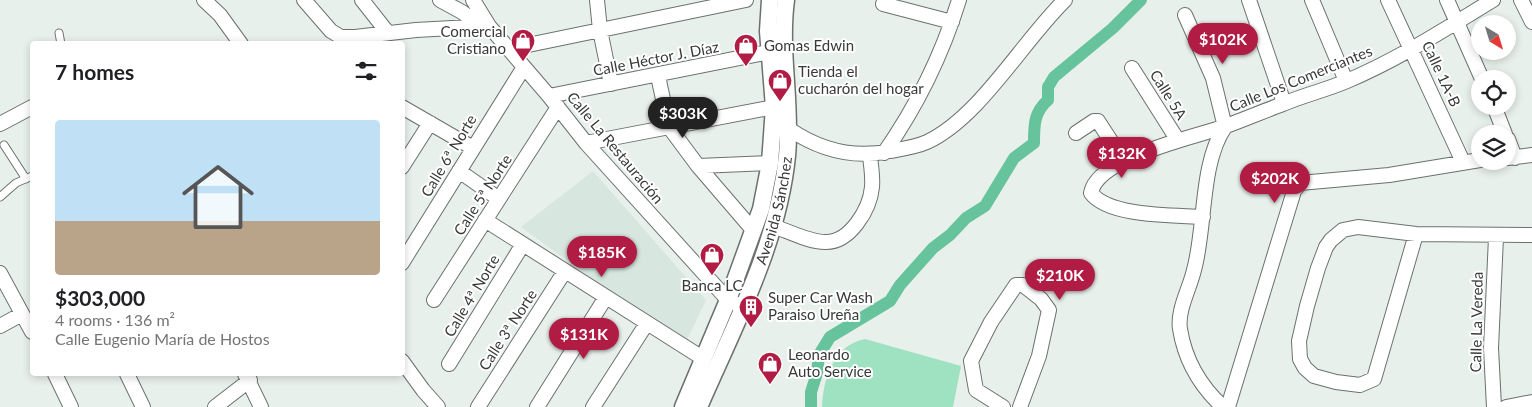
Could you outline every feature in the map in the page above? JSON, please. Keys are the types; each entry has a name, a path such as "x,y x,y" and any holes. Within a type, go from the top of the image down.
{"street":[{"path":"204,0 220,15 239,41"},
{"path":"304,0 331,31 341,36 356,37 485,26"},
{"path":"362,0 388,34"},
{"path":"440,0 485,26"},
{"name":"Calle La Restauración","path":"473,0 485,26 509,49 554,101 586,143 735,304"},
{"path":"598,0 600,30 611,84"},
{"path":"509,49 746,0"},
{"name":"Avenida Sánchez","path":"699,407 735,304 753,230 761,209 770,162 774,107 769,52 768,11 770,0"},
{"name":"Avenida Sánchez","path":"683,407 704,359 735,304 759,269 773,226 783,186 789,129 783,34 786,0"},
{"path":"884,152 919,96 952,22 959,0"},
{"path":"789,129 805,140 836,151 870,156 927,142 959,121 1065,0"},
{"path":"1249,0 1284,103"},
{"path":"1312,0 1346,81"},
{"name":"Calle 1A-B","path":"1388,0 1463,162"},
{"path":"1447,0 1478,70"},
{"name":"Calle Los Comerciantes","path":"1223,407 1208,393 1193,369 1180,328 1197,259 1210,162 1216,142 1225,127 1346,81 1412,50 1493,0"},
{"path":"1521,0 1532,22"},
{"path":"883,4 952,22"},
{"path":"1185,15 1213,78 1225,127 1177,140 1124,161 1109,170 1092,187 1090,193 1096,199 1127,211 1204,217"},
{"name":"Calle Héctor J. Díaz","path":"554,101 611,84 769,52"},
{"name":"Calle 6ª Norte","path":"405,257 524,67"},
{"name":"Calle 5A","path":"1132,68 1177,140"},
{"path":"658,76 669,127 698,166 753,230"},
{"name":"Calle 5ª Norte","path":"434,300 499,199 554,101"},
{"path":"586,143 774,107"},
{"path":"0,124 30,108"},
{"path":"405,109 473,148"},
{"path":"1076,133 1094,121 1098,121 1124,161"},
{"path":"405,162 430,123"},
{"path":"1516,157 1532,155"},
{"path":"773,226 823,242 835,241 847,233 864,213 870,197 873,186 870,156"},
{"path":"1228,407 1296,186 1304,182 1370,177 1471,161"},
{"path":"698,166 770,162"},
{"path":"459,171 499,199"},
{"path":"485,220 704,359"},
{"path":"1416,234 1374,378 1360,386 1314,376 1305,368 1300,359 1299,341 1326,247 1337,234 1351,228 1371,227 1416,234 1532,236"},
{"name":"Calle La Vereda","path":"1494,407 1491,348 1496,236"},
{"name":"Calle 4ª Norte","path":"449,364 522,244"},
{"name":"Calle 3ª Norte","path":"478,407 565,271"},
{"path":"0,273 30,328"},
{"path":"1003,407 976,390 971,361 1003,301 1016,285 1023,284 1041,299 1049,310 1039,356 1020,407"},
{"path":"537,407 606,297"},
{"path":"0,326 22,314"},
{"path":"593,407 647,323"},
{"path":"405,365 438,407"},
{"path":"56,376 71,407"},
{"path":"128,376 144,407"},
{"path":"215,407 247,377 261,407"},
{"path":"1506,407 1532,402"}],"lane":[{"path":"59,33 60,41"},
{"path":"0,198 16,183 29,177 4,145"}],"shaded area":[{"path":"593,171 706,300 684,346 521,227"}],"green space":[{"path":"865,339 961,366 953,407 822,407 825,385 832,364 845,348 854,342"}],"waterway":[{"path":"811,407 811,392 817,373 819,355 830,337 890,301 900,285 933,248 950,235 966,218 985,206 1014,158 1034,143 1037,114 1048,100 1048,87 1054,77 1113,28 1141,0"}],"place":[{"name":"Comercial Cristiano","path":"523,62"},
{"name":"Gomas Edwin","path":"746,67"},
{"name":"Tienda el cucharón del hogar","path":"780,102"},
{"name":"Banca LC","path":"712,276"},
{"name":"Super Car Wash Paraiso Ureña","path":"751,328"},
{"name":"Leonardo Auto Service","path":"770,385"}]}
